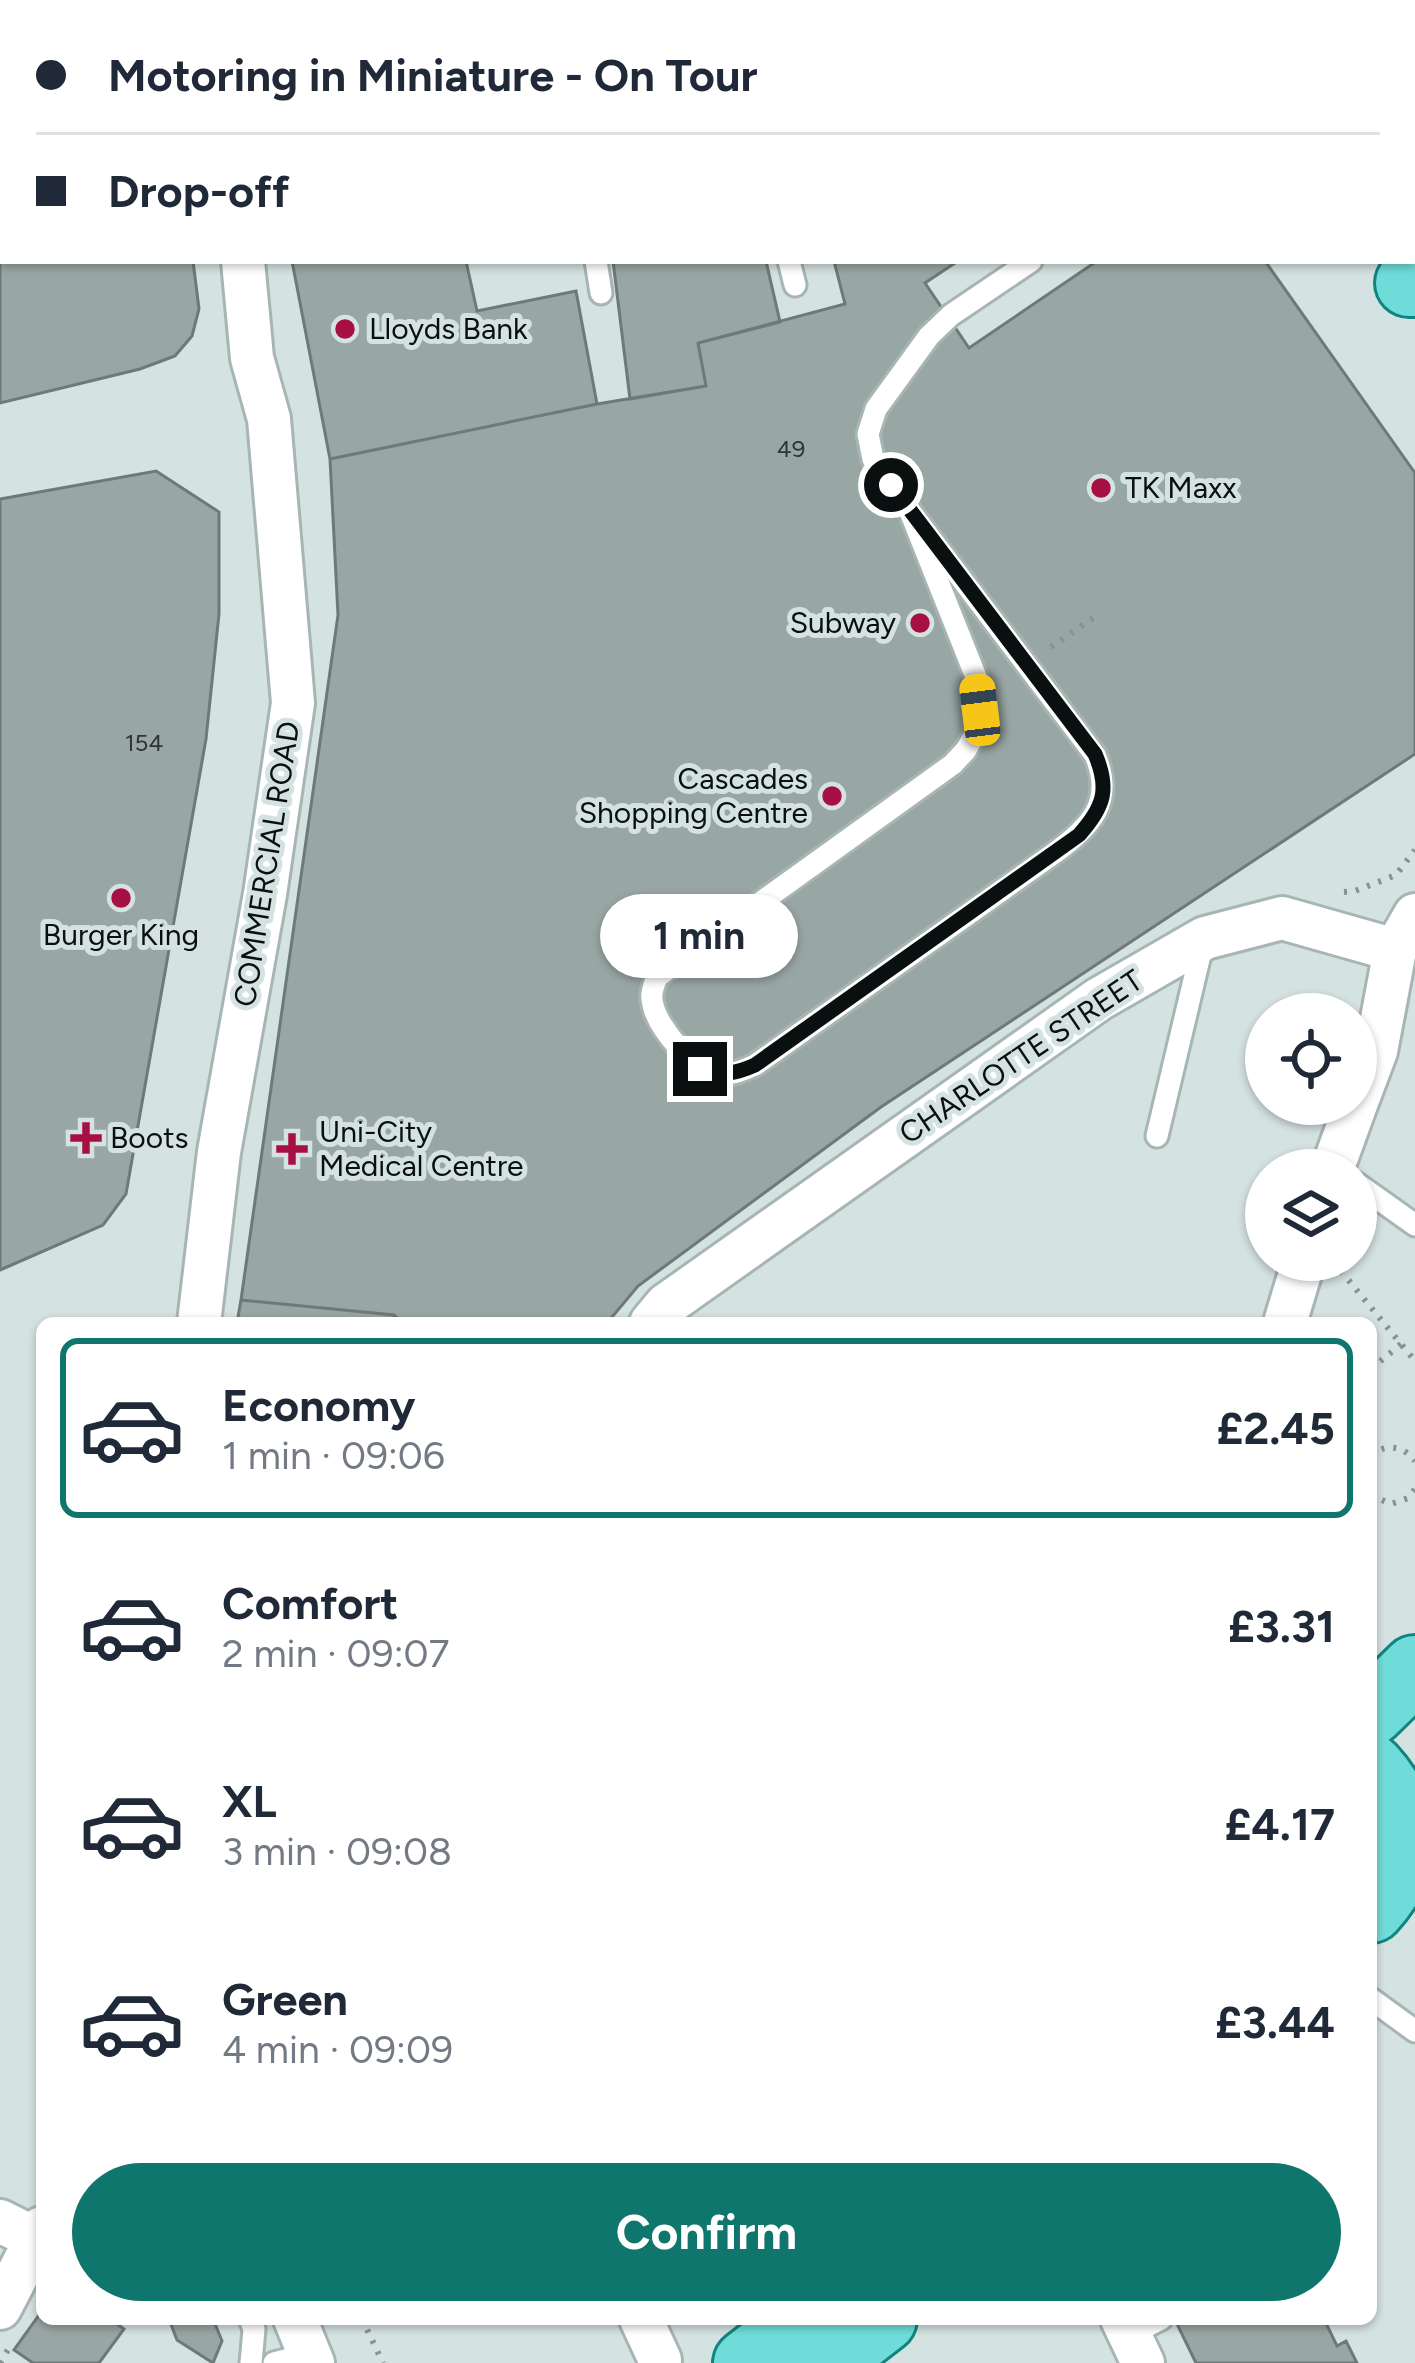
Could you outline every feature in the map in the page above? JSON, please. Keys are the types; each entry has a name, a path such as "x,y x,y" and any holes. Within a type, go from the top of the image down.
{"main road":[{"path":"1377,1706 1415,1669"},
{"path":"1377,1903 1400,1862 1403,1836 1391,1764"},
{"path":"747,2363 796,2325"},
{"path":"826,2363 875,2325"}],"street":[{"name":"COMMERCIAL ROAD","path":"200,1317 219,1152 293,703 269,418 252,358 243,264"},
{"path":"1282,918 1405,933 1377,1047"},
{"name":"CHARLOTTE STREET","path":"656,1317 666,1305 1099,999 1204,938 1282,918"},
{"path":"1289,1317 1310,1281"},
{"path":"0,2308 30,2239"},
{"path":"643,2325 660,2360"}],"lane":[{"path":"596,264 601,293"},
{"path":"790,264 795,285"},
{"path":"909,509 976,677 980,710 976,732 953,764 657,977 651,1002 656,1015 700,1069 718,1075 755,1065 1079,835 1093,819 1104,776 1095,754 873,459 868,434 876,409 929,336 951,315 1027,264"},
{"path":"1157,1136 1204,938"},
{"path":"1377,1198 1415,1225"},
{"path":"1377,2003 1415,2030"},
{"path":"251,2363 252,2325"}],"path":[{"path":"1282,918 1304,897 1355,891 1396,875 1415,850"},
{"path":"1339,1281 1374,1317"},
{"path":"1377,1320 1415,1360"},
{"path":"1377,1364 1401,1344"},
{"path":"1377,1452 1386,1447 1414,1457"},
{"path":"1377,1498 1391,1504 1408,1498 1415,1489"},
{"path":"365,2325 383,2363"}],"building":[{"path":"0,264 193,264 199,309 192,336 175,356 0,403"},
{"path":"293,264 467,264 477,311 576,291 597,404 330,459"},
{"path":"613,264 767,264 780,322 698,343 706,386 630,399"},
{"name":"Cascades Shopping Centre","path":"835,264 954,264 925,283 969,348 1093,264 1267,264 1415,473 1415,754 881,1107 638,1286 612,1317 396,1317 241,1300 338,615 330,459 706,386 698,343 845,304"},
{"path":"156,471 219,512 219,614 206,739 126,1194 103,1225 0,1270 0,499"},
{"path":"241,1300 394,1315 393,1317 238,1317"},
{"path":"36,2319 36,2325 118,2325 124,2329 99,2363 33,2363 14,2350"},
{"path":"171,2325 215,2325 222,2341 213,2363 177,2340"},
{"path":"1177,2325 1327,2325 1337,2346 1346,2341 1357,2363 1196,2363"}],"place":[{"name":"Lloyds Bank","path":"345,329"},
{"name":"TK Maxx","path":"1101,488"},
{"name":"Subway","path":"920,623"},
{"name":"Cascades Shopping Centre","path":"832,796"},
{"name":"Burger King","path":"121,898"},
{"name":"Boots","path":"86,1138"},
{"name":"Uni-City Medical Centre","path":"292,1149"}],"route":[{"path":"700,1069 718,1075 755,1065 1079,835 1093,819 1102,796 1104,776 1095,754 891,485"}]}
